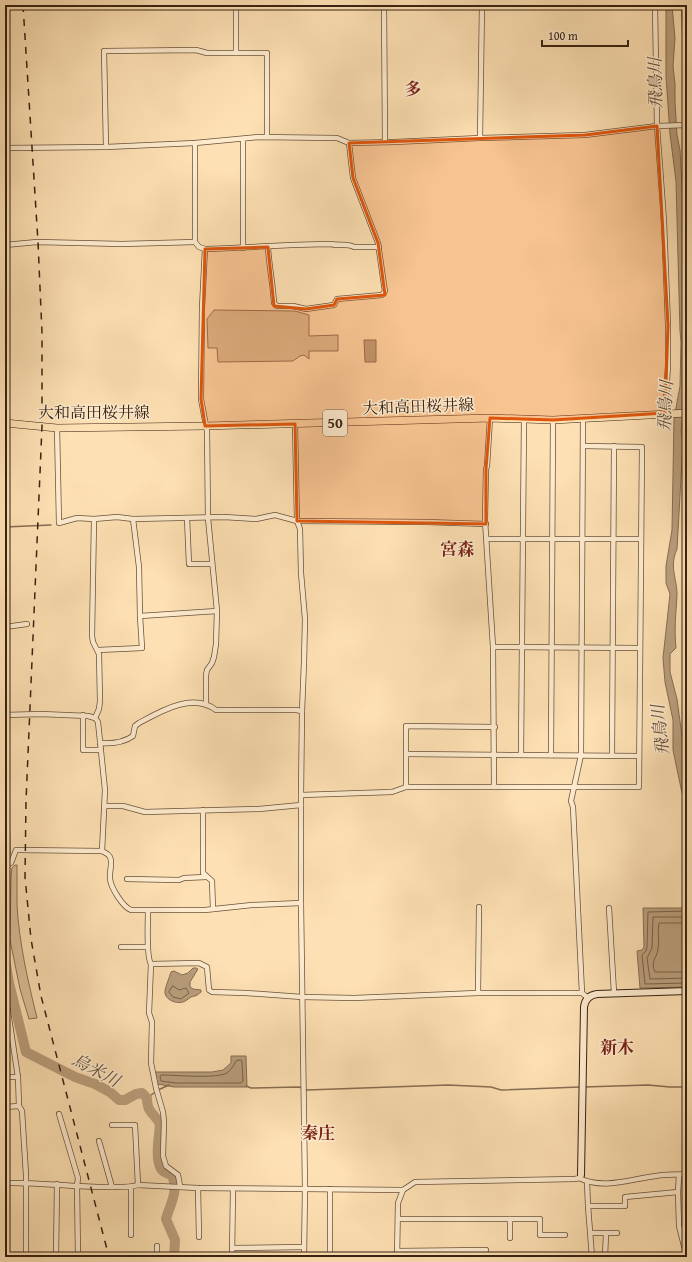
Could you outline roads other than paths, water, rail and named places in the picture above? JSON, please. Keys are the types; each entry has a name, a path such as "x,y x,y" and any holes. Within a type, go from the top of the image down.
{"main road":[{"name":"大和高田桜井線","path":"5,423 57,428 205,426 490,418 553,420 687,413"}],"street":[{"path":"236,5 236,53"},
{"path":"384,5 385,142"},
{"path":"480,138 482,5"},
{"path":"655,5 658,126 664,221 668,325 666,413"},
{"path":"684,5 687,101"},
{"path":"106,147 104,51 196,50 207,53 267,53 267,137"},
{"path":"5,148 106,147 195,143 258,137 337,138 349,143 385,142 585,135 658,126 687,125"},
{"path":"243,139 243,248"},
{"path":"195,143 195,242 199,247 205,249 243,248 293,244 331,244 351,245 354,247 379,247"},
{"path":"268,247 270,270 273,280 274,303 277,306 293,306 306,309 334,305 337,299 382,295 385,291 379,247 353,178 349,143"},
{"path":"5,245 37,242 122,244 195,242"},
{"path":"205,249 202,308 201,399 207,432 208,518 217,610 214,657 206,675 206,703"},
{"path":"490,418 486,469 486,524 493,646 495,727 494,787"},
{"path":"522,754 524,418"},
{"path":"582,993 573,807 571,801 581,755 583,419"},
{"path":"551,755 553,420"},
{"path":"295,424 297,521 300,530 301,573 305,620 301,795 305,1188 304,1257"},
{"path":"57,428 59,523 77,518 94,519 117,517 133,519 224,517 256,519 275,516 297,521 486,524"},
{"path":"301,795 392,792 406,787 639,787 642,447 584,446"},
{"path":"612,755 614,446"},
{"path":"187,518 189,564 212,564"},
{"path":"94,519 92,636 93,642 98,650 100,701 99,709 95,718"},
{"path":"98,650 142,648 139,567 133,519"},
{"path":"487,539 641,539"},
{"path":"140,616 217,610"},
{"path":"5,627 27,624"},
{"path":"493,646 640,648"},
{"path":"100,743 112,744 128,739 133,736 134,726 139,723 175,706 190,702 206,703 216,710 302,711"},
{"path":"5,715 41,714 83,716 95,718 98,722 105,790 102,851"},
{"path":"83,716 83,750 101,750"},
{"path":"406,787 406,726 495,727"},
{"path":"406,754 639,756"},
{"path":"105,806 123,806 145,812 259,809 301,805"},
{"path":"203,810 203,873 212,881 213,909"},
{"path":"5,865 11,863 16,850 102,851 108,854 111,858 110,880 114,889 123,906 131,910 148,911 213,909 252,905 301,903"},
{"path":"127,879 179,880 184,878 206,877"},
{"path":"478,993 479,907"},
{"path":"609,908 614,993"},
{"path":"148,911 148,947 149,961 151,964 149,1013 152,1022 152,1063 156,1088 163,1112 163,1156 166,1166 178,1176 176,1186"},
{"path":"121,947 148,947"},
{"path":"151,964 204,964 207,967 209,990 212,992 354,998 478,993 582,993 588,998"},
{"path":"580,1176 584,1006 588,998 594,994 687,991"},
{"path":"5,992 18,1077 20,1106 22,1111 26,1183 26,1257"},
{"path":"5,1077 18,1077"},
{"path":"5,1107 20,1106"},
{"path":"59,1114 78,1178 78,1257"},
{"path":"112,1125 135,1125 138,1185"},
{"path":"99,1141 112,1187"},
{"path":"678,1174 679,1226 684,1246"},
{"path":"580,1176 587,1182 620,1183 655,1176 687,1174"},
{"path":"5,1183 112,1187 131,1187 138,1185 198,1188 403,1190 415,1182 575,1179 580,1176"},
{"path":"587,1182 592,1257"},
{"path":"56,1257 57,1184"},
{"path":"131,1187 131,1235"},
{"path":"198,1188 199,1237"},
{"path":"232,1257 233,1188"},
{"path":"330,1189 330,1257"},
{"path":"397,1257 398,1203 403,1190"},
{"path":"588,1206 624,1206 625,1198 660,1194 663,1192 678,1192"},
{"path":"398,1219 540,1219 540,1235 565,1235"},
{"path":"510,1219 510,1238"},
{"path":"591,1233 617,1233"},
{"path":"605,1257 606,1233"},
{"path":"157,1246 157,1257"},
{"path":"232,1248 304,1247"},
{"path":"397,1251 486,1250"}],"water":[{"path":"666,5 672,5 675,38 673,66 683,202 687,317 684,406 681,431 683,442 677,549 673,567 677,589 675,628 676,648 670,654 670,672 677,699 684,751 684,778 687,790 687,817 673,750 673,720 665,682 663,658 670,594 666,583 666,566 672,530 674,419 680,386 681,342 676,181 670,134 666,76"},
{"path":"364,340 376,340 376,362 365,362"},
{"path":"643,908 687,908 687,987 640,988 637,951 642,950 644,947"},
{"path":"193,968 198,969 190,982 190,987 201,990 201,992 183,1002 172,1001 167,998 165,991 171,972 174,971 182,975 188,973"},
{"path":"231,1056 246,1056 247,1087 174,1087 157,1084 154,1072 212,1072 223,1070 231,1063"}],"waterway":[{"path":"5,527 51,525"},
{"name":"烏米川","path":"5,817 5,860"},
{"name":"烏米川","path":"5,959 9,983 26,1052 75,1077 95,1084 110,1092 119,1100 125,1100 136,1094 142,1093 147,1098 148,1108 160,1125 158,1150 160,1167 163,1171 172,1175 174,1181 175,1187 173,1198 166,1219 175,1240 174,1257"},
{"path":"147,1098 158,1090 169,1085"},
{"path":"246,1086 251,1088 299,1087 307,1090 448,1085 491,1087 501,1090 580,1087"},
{"path":"584,1087 648,1085 687,1087"}],"railway":[{"path":"23,5 38,242 42,333 42,426 26,801 25,877 31,939 41,996 109,1257"}],"district":[{"name":"多","path":"413,89"},
{"name":"宮森","path":"457,549"},
{"name":"新木","path":"617,1047"},
{"name":"秦庄","path":"318,1133"}],"water label":[{"name":"飛鳥川","path":"655,83"},
{"name":"飛鳥川","path":"665,406"},
{"name":"飛鳥川","path":"660,730"}]}
